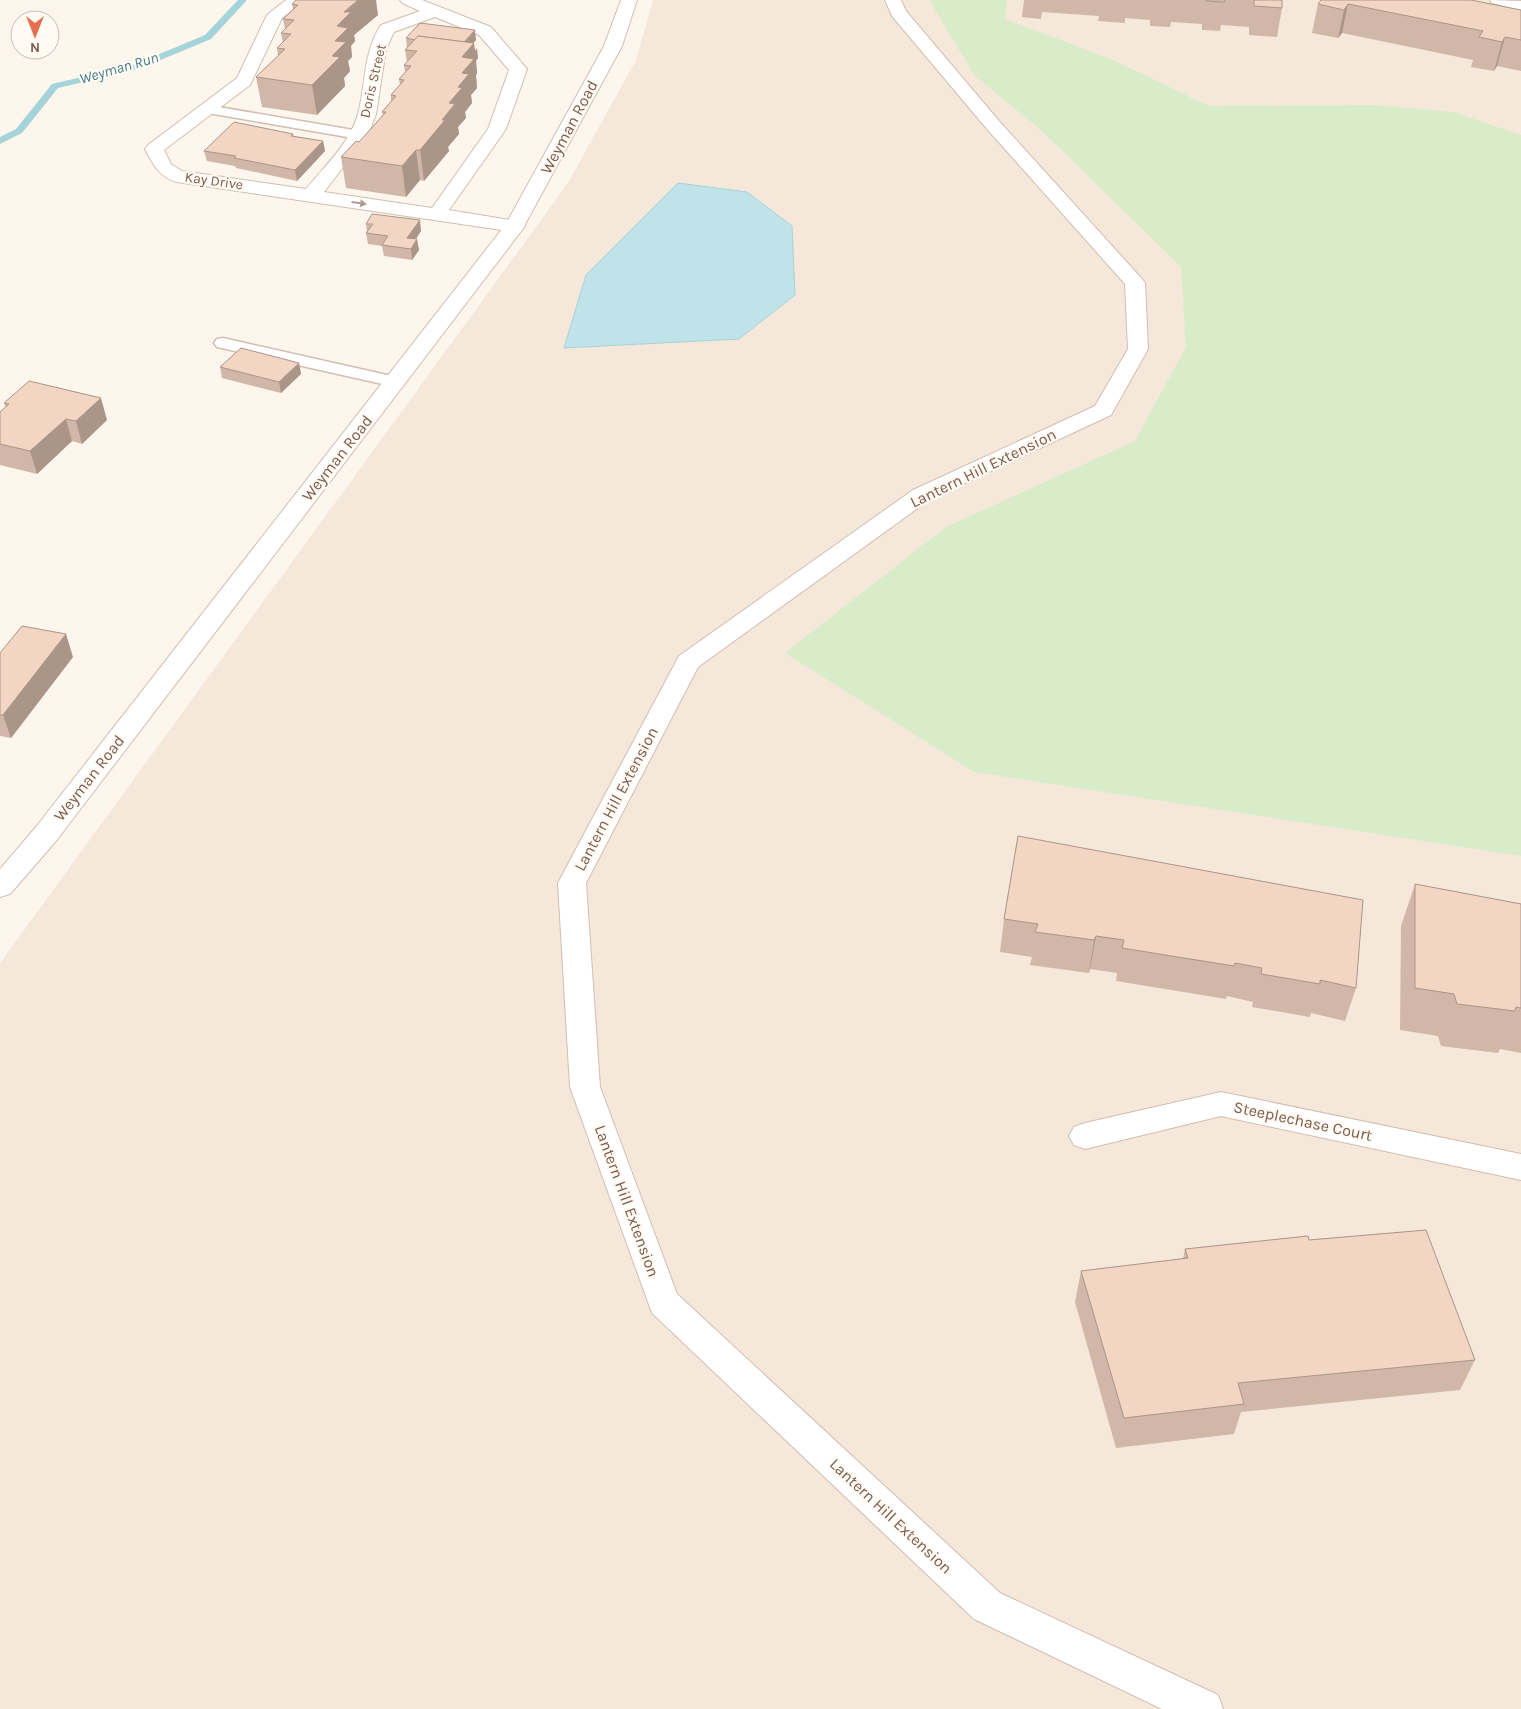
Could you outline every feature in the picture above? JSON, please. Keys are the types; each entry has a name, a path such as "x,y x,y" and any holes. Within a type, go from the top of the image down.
{"street":[{"name":"Kay Drive","path":"297,0 275,15 244,81 154,149 164,167 177,176 515,226"},
{"path":"408,0 485,31 518,69 497,129 437,214"},
{"name":"Weyman Road","path":"0,887 46,834 515,226 613,46 629,0"},
{"name":"Lantern Hill Extension","path":"893,0 898,12 993,124 1135,283 1138,349 1103,410 921,495 688,662 572,883 585,1087 664,1303 987,1606 1204,1709"},
{"path":"1498,0 1521,6"},
{"name":"Doris Street","path":"311,196 359,135 367,114 377,49 387,29 434,11"},
{"name":"Steeplechase Court","path":"1085,1136 1222,1104 1521,1166"}],"lane":[{"path":"207,109 359,135"},
{"path":"223,343 396,382"}],"shaded area":[{"path":"653,0 1521,0 1521,1709 0,1709 0,963 568,183 636,60"}],"green space":[{"path":"929,0 1007,0 1005,19 1111,59 1209,106 1374,105 1453,112 1521,135 1521,856 974,772 785,653 946,527 1135,441 1186,347 1181,267 1043,132 975,76"}],"water":[{"path":"678,183 747,192 792,226 795,295 739,339 564,348 586,275"}],"building":[{"path":"296,0 358,0 344,12 351,12 337,26 348,28 335,41 346,42 332,56 340,57 312,85 256,77 285,49 277,48 291,34 281,33 294,20 283,19 298,5 292,4"},
{"path":"1206,0 1225,0 1224,2"},
{"path":"1254,0 1282,0 1282,8 1254,6"},
{"path":"1321,0 1471,0 1521,10 1521,40 1505,37 1502,42 1479,37 1483,31 1348,4 1344,10 1318,4"},
{"path":"420,23 475,30 464,42 418,36 415,40 406,38"},
{"path":"418,36 474,43 462,57 474,59 462,73 469,74 458,87 462,88 449,103 455,104 442,120 445,120 420,150 416,150 402,166 341,157 356,141 359,142 386,112 382,112 396,96 391,95 404,80 399,79 411,66 404,65 417,51 405,50"},
{"path":"234,122 293,134 291,136 323,141 295,170 234,158 236,156 204,151"},
{"path":"372,214 420,220 407,238 417,239 411,249 382,245 388,236 366,233 373,224 366,224"},
{"path":"241,348 299,363 279,382 220,367"},
{"path":"29,381 101,398 76,421 66,419 30,451 0,444 0,412 9,404 4,403"},
{"path":"22,626 66,634 3,715 0,715 0,653"},
{"path":"1018,836 1363,900 1356,988 1320,980 1320,984 1261,974 1262,968 1235,963 1234,966 1122,948 1124,940 1096,936 1094,940 1035,932 1038,924 1004,919"},
{"path":"1415,884 1521,904 1521,1008 1516,1007 1515,1011 1457,1004 1454,994 1415,988"},
{"path":"1426,1230 1475,1360 1238,1383 1244,1404 1124,1418 1081,1271 1188,1258 1185,1249 1308,1236 1309,1240"}],"waterway":[{"name":"Weyman Run","path":"0,141 19,131 55,86 136,67 208,37 243,0"}]}
